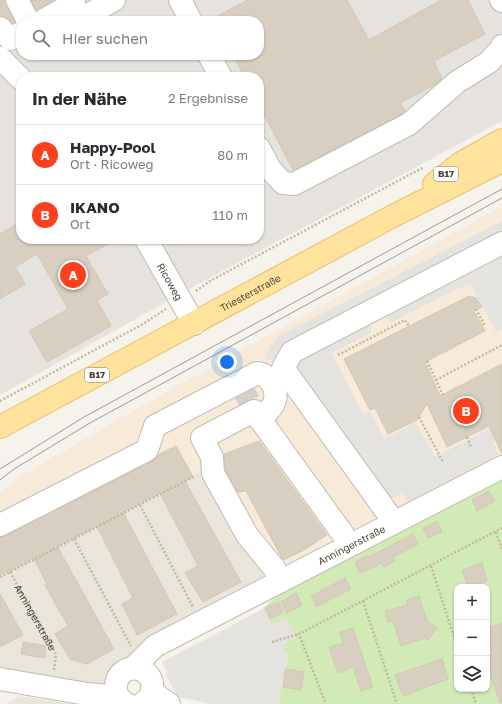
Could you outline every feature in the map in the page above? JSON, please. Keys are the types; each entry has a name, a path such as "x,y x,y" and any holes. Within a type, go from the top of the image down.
{"main road":[{"name":"B17","path":"395,215 461,163 502,140"},
{"name":"Triesterstraße","path":"0,427 395,215 502,160"}],"street":[{"path":"17,0 25,16"},
{"path":"51,16 74,3 72,0"},
{"path":"85,16 114,0"},
{"path":"180,0 188,16"},
{"path":"0,28 10,39 16,36"},
{"path":"264,158 270,169 283,183 294,184 409,124 457,82 489,62 502,46"},
{"path":"9,58 17,72"},
{"path":"212,60 218,72"},
{"path":"394,522 282,368 292,352 502,243"},
{"name":"Ricoweg","path":"149,244 194,324"},
{"path":"0,525 147,450 155,426 257,373 263,374 271,380 275,391 273,404 254,411 202,438 212,457 213,473 247,535 274,568 280,580"},
{"path":"254,411 350,544"},
{"name":"Anningerstraße","path":"141,690 155,646 280,580 502,467"},
{"path":"4,685 51,688 87,694 141,690"}],"path":[{"path":"202,287 431,164"},
{"path":"476,309 485,326"},
{"path":"0,401 143,324 164,311"},
{"path":"338,355 405,320 409,326"},
{"path":"436,380 502,345"},
{"path":"427,361 443,394"},
{"path":"419,417 443,462"},
{"path":"467,437 471,447"},
{"path":"0,577 199,474"},
{"path":"140,505 201,622"},
{"path":"272,642 299,634 502,528"},
{"path":"496,532 502,550"},
{"path":"74,539 141,690"},
{"path":"431,566 454,637"},
{"name":"Anningerstraße","path":"10,572 56,654 51,688"},
{"path":"363,601 397,704"},
{"path":"299,634 324,702"},
{"path":"472,692 476,704"}],"shaded area":[{"path":"0,0 502,0 502,121 202,282 0,395"},
{"path":"502,206 502,467 276,582 210,467 0,575 0,493 19,477 168,391"},
{"path":"502,221 502,329 496,332 470,283 390,323 385,312 368,321 372,332 332,353 363,414 370,411 384,439 416,423 435,457 502,422 502,436 493,442 499,454 407,502 402,493 373,509 275,361 264,359 270,346 279,336"},
{"path":"210,467 276,582 87,694 0,679 0,575"},
{"path":"263,609 272,625 286,618 296,638 283,645 288,656 278,704 211,704 178,697 165,674 168,672 162,662"},
{"path":"20,696 69,704 5,704"}],"green space":[{"path":"502,480 502,704 278,704 288,656 282,645 296,638 272,625 263,609 275,597"}],"building":[{"path":"0,0 5,0 15,22 13,23 2,16 0,13"},
{"path":"31,0 54,0 36,10"},
{"path":"248,0 347,0 369,40 441,0 468,0 485,34 434,61 442,78 436,84 400,103 405,111 402,114 293,170 264,115 264,72 242,72 236,60 264,60 264,16 218,16"},
{"path":"16,225 16,244 108,244 86,256 108,294 97,300 111,326 47,362 29,331 68,309 37,254 15,267 25,284 0,299 0,234"},
{"path":"469,296 476,298 482,307 474,311 485,331 425,362 440,396 502,364 502,454 489,426 447,447 427,404 417,420 388,434 375,408 370,410 344,359"},
{"path":"259,441 327,535 304,550 283,560 246,491 238,492 225,469 224,454"},
{"path":"176,446 193,477 185,481 241,582 203,602 185,573 198,566 160,493 123,512 177,614 137,635 122,604 133,598 97,526 57,546 114,649 87,664 70,659 55,634 68,626 45,585 47,585 34,558 0,575 0,537 6,536 153,461 158,455"},
{"path":"489,491 495,501 477,511 472,500"},
{"path":"437,521 442,532 428,538 423,528"},
{"path":"413,534 418,544 393,557 395,561 384,567 382,563 360,573 355,562 368,555 369,557"},
{"path":"482,563 487,581 478,584 467,584 462,570"},
{"path":"345,578 351,589 316,607 311,596"},
{"path":"296,593 302,605 287,613 281,602"},
{"path":"0,594 23,635 0,647"},
{"path":"419,596 427,621 437,628 428,640 425,638 401,646 393,621 388,622 385,611 408,605 407,600"},
{"path":"278,602 283,612 270,619 265,608"},
{"path":"502,623 502,702 500,703 490,673 490,627"},
{"path":"353,628 373,687 361,691 353,667 338,673 329,647 343,643 340,632"},
{"path":"23,642 46,646 45,658 21,654"},
{"path":"442,659 448,679 403,696 395,675"},
{"path":"285,669 304,672 301,690 283,687"}],"tunnel":[{"path":"241,385 249,401"}],"tram line":[{"path":"0,469 84,417 502,189"},
{"path":"0,480 14,469 90,423 502,198"}],"place":[{"name":"Happy-Pool","path":"73,275"},
{"name":"IKANO","path":"466,411"}]}
